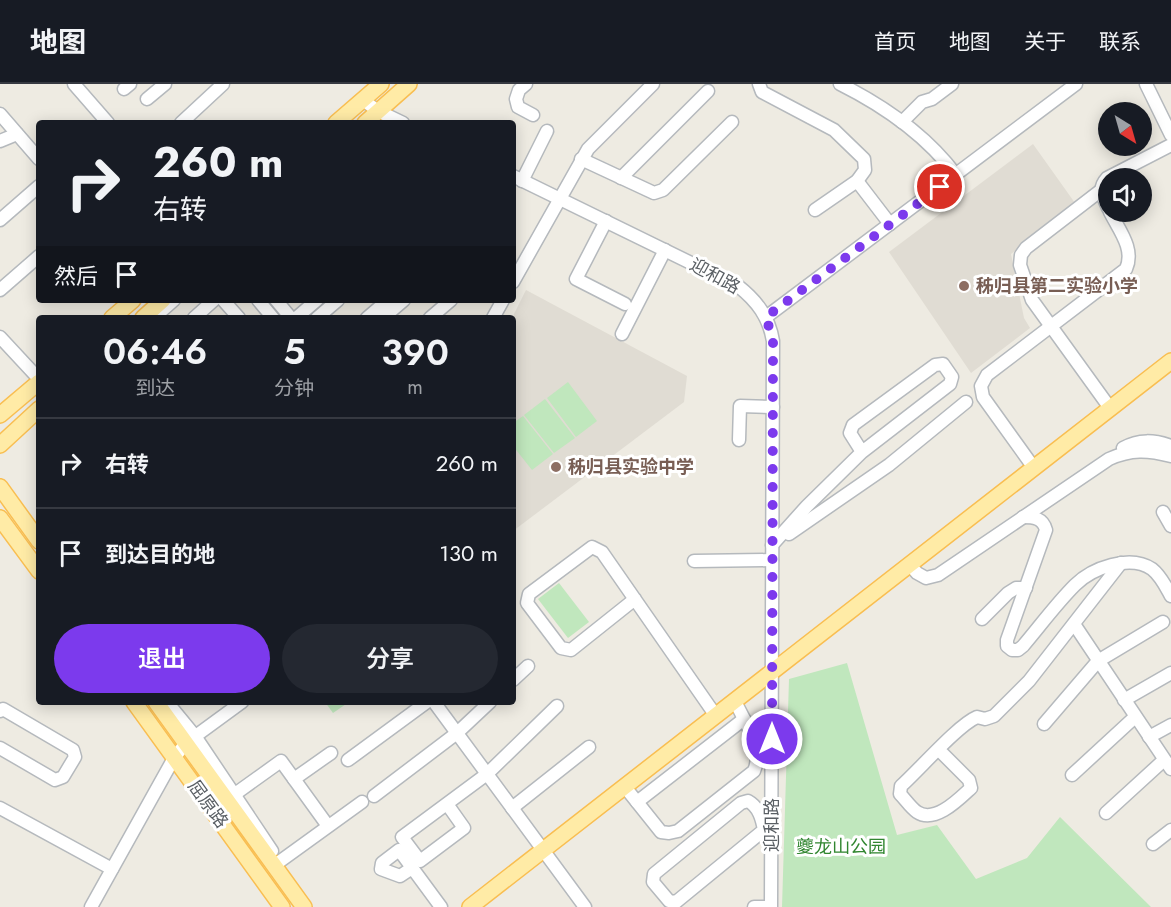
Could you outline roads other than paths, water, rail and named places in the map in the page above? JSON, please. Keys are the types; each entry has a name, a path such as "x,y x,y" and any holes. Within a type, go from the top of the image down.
{"main road":[{"path":"340,120 381,84"},
{"path":"378,116 409,84"},
{"path":"116,315 130,303"},
{"path":"146,315 160,303"},
{"path":"470,907 1171,361"},
{"path":"0,415 36,383"},
{"path":"0,445 36,412"},
{"path":"0,487 36,537"},
{"path":"0,518 36,568"},
{"path":"0,525 14,536"},
{"name":"屈原路","path":"136,705 282,907"},
{"name":"屈原路","path":"159,705 190,740 304,907"}],"street":[{"path":"74,84 105,120"},
{"path":"147,99 165,84"},
{"path":"184,120 222,84"},
{"path":"363,100 378,116 418,84"},
{"path":"526,84 519,90 516,99 518,107 533,115"},
{"path":"516,277 581,159 596,139 653,84"},
{"path":"759,84 762,92 834,130 864,159 865,170 857,181 815,210"},
{"path":"840,84 873,101 902,122 932,147 956,175"},
{"path":"902,122 922,102 932,99 952,84"},
{"path":"766,317 1076,84"},
{"path":"1146,84 1171,135"},
{"path":"621,177 708,91"},
{"path":"0,114 36,156"},
{"path":"581,159 654,193 663,190 732,122"},
{"path":"518,178 547,131"},
{"path":"1,138 17,134"},
{"path":"1126,168 1171,145"},
{"name":"迎和路","path":"518,178 738,286 750,296 766,317 773,341 772,672 768,830 770,907"},
{"path":"857,181 890,224"},
{"path":"0,220 36,189"},
{"path":"1098,193 1026,248 1021,255 1020,265 1032,300 1110,408"},
{"path":"606,221 576,279 625,304"},
{"path":"1034,468 983,398 981,386 987,375 1126,269 1130,260 1130,250 1115,222"},
{"path":"622,334 665,250"},
{"path":"0,290 36,259"},
{"path":"156,315 170,303"},
{"path":"197,315 211,303"},
{"path":"226,303 236,315"},
{"path":"260,303 270,315"},
{"path":"279,303 290,315"},
{"path":"297,315 313,303"},
{"path":"320,315 334,303"},
{"path":"370,315 384,303"},
{"path":"386,315 400,303"},
{"path":"434,315 448,303"},
{"path":"0,337 36,377"},
{"path":"772,545 807,506 862,452 950,384 952,377 943,364 935,365 853,425 850,433 862,452"},
{"path":"772,545 889,465 966,402"},
{"path":"739,440 740,406 772,406"},
{"path":"910,565 926,578 938,575 1130,444 1157,441 1171,446"},
{"path":"1109,459 1124,452 1140,450 1171,456"},
{"path":"1163,512 1171,526"},
{"path":"19,513 27,514 36,526"},
{"path":"1023,517 1039,519 1046,530 1007,640 1009,648 1014,651 1023,646 1075,585 1088,575 1121,563 1151,568 1161,578 1171,596"},
{"path":"635,599 571,650 561,648 527,603 529,594 592,547 602,552 635,599 716,716"},
{"path":"694,561 772,561"},
{"path":"939,750 969,780 971,788 945,810 926,814 917,812 900,794 902,786 939,750 970,720 977,717 985,720 994,716 1035,675 1121,563"},
{"path":"982,619 1008,593 1016,588 1026,588"},
{"path":"1044,724 1098,661 1163,622"},
{"path":"1074,624 1167,764 1106,813"},
{"path":"516,677 528,666"},
{"path":"1124,700 1171,673"},
{"path":"625,787 661,831 669,833 678,831 754,771 758,762 758,751 735,700"},
{"path":"169,705 190,740 235,794 309,907"},
{"path":"91,907 174,758 190,740 238,705"},
{"path":"348,760 424,705"},
{"path":"436,705 585,907"},
{"path":"374,796 457,733 487,705"},
{"path":"447,804 464,828 420,861 402,837 487,774 556,706"},
{"path":"0,711 3,710 73,750 75,757 63,777 55,780 0,748"},
{"path":"1072,775 1135,717"},
{"path":"637,802 744,719"},
{"path":"1149,737 1171,725"},
{"path":"512,808 589,747"},
{"path":"673,749 685,765"},
{"path":"294,779 331,753"},
{"path":"235,794 281,761 328,826"},
{"path":"748,801 755,805 768,830 676,902 669,901 653,882 654,874 741,802 748,801"},
{"path":"279,862 362,802"},
{"path":"0,808 112,869"},
{"path":"1153,844 1171,830"},
{"path":"412,868 441,907"},
{"path":"754,907 770,907"}],"place":[{"name":"秭归县第二实验小学","path":"964,286"},
{"name":"秭归县实验中学","path":"556,467"}],"park label":[{"name":"夔龙山公园","path":"841,847"}]}
